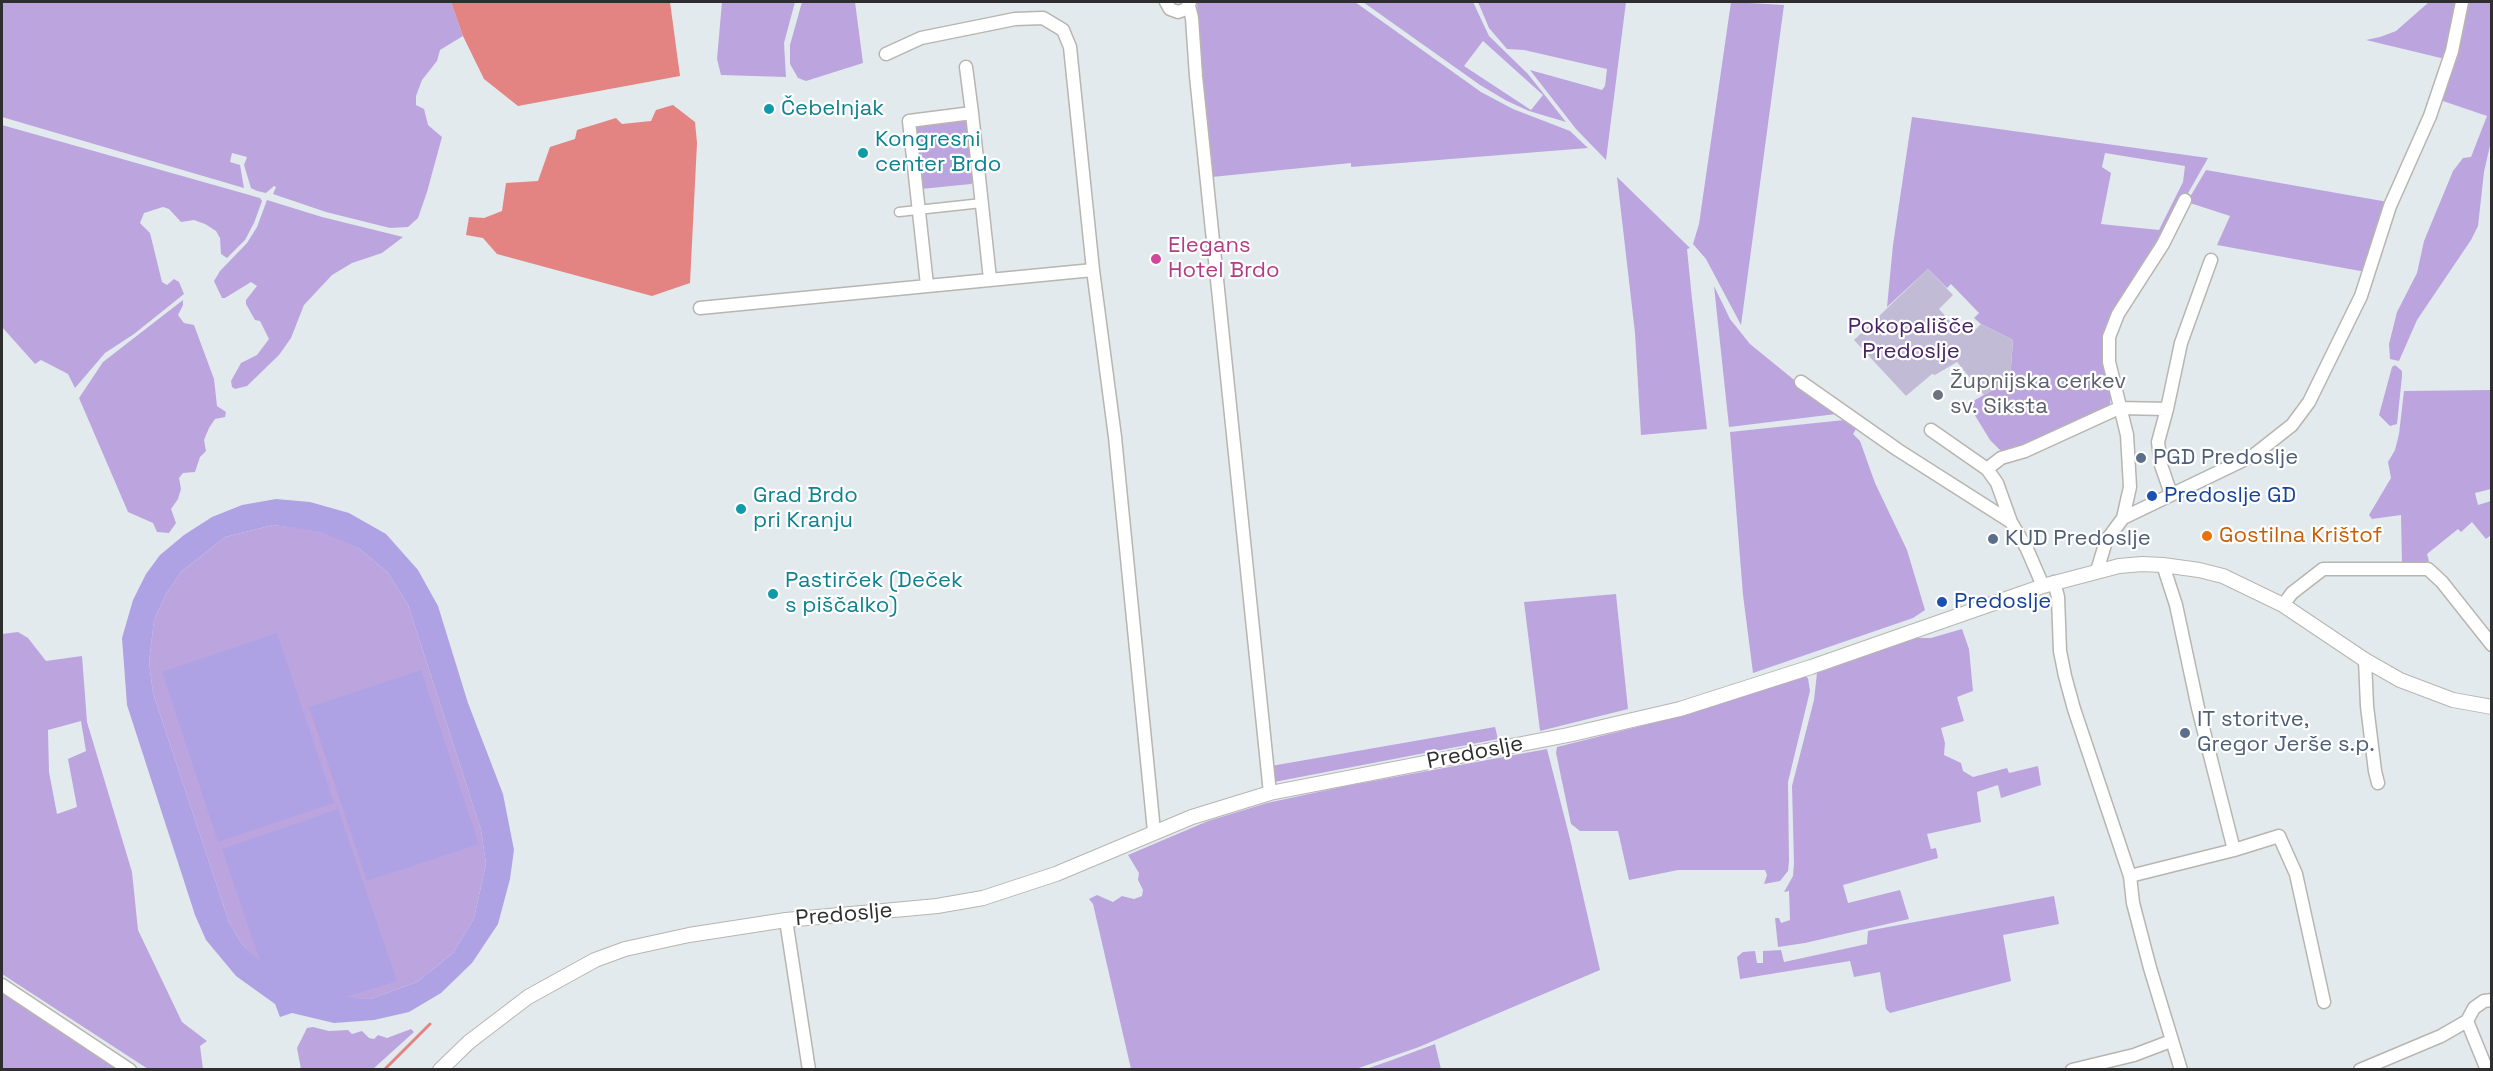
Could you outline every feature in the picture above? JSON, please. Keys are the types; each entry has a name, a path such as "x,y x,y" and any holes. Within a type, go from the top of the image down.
{"street":[{"path":"1166,2 1170,9 1186,6 1193,36 1270,793"},
{"path":"2123,518 2254,455 2292,426 2309,402 2361,296 2390,206 2430,116 2452,51 2462,2"},
{"path":"886,54 921,38 1015,19 1043,18 1063,30 1070,47 1115,437 1154,831"},
{"path":"966,67 990,279"},
{"path":"927,285 909,121 972,113"},
{"path":"2097,571 2106,541 2123,518 2130,487 2127,435 2109,362 2109,337 2118,314 2163,244 2185,200"},
{"path":"899,212 982,203"},
{"path":"2171,494 2161,465 2158,442 2181,343 2211,260"},
{"path":"700,308 1094,270"},
{"path":"1801,382 1898,450 2011,522"},
{"path":"1987,469 2001,458 2025,451 2120,408 2167,409"},
{"path":"1931,430 1987,469 1997,483 2011,522 2058,597 2060,651 2068,687 2130,876 2133,903 2181,1070"},
{"name":"Predoslje","path":"440,1070 469,1042 520,1003 596,960 625,949 689,935 786,920 937,906 983,898 1056,874 1154,831 1270,793 1568,735 1680,709 1811,667 2048,584 2097,571 2142,564 2199,570 2223,576 2283,605 2365,660 2400,680 2452,700 2492,707"},
{"path":"2163,565 2176,605 2198,708 2234,850"},
{"path":"2283,605 2292,593 2322,569 2428,569 2442,582 2492,645"},
{"path":"2365,660 2374,771 2378,783"},
{"path":"2130,876 2234,850 2279,836 2296,874 2324,1002"},
{"path":"786,920 809,1070"},
{"path":"2,985 130,1070"},
{"path":"2360,1070 2430,1041 2467,1021 2474,1008 2484,1001 2492,1000"},
{"path":"2467,1021 2487,1070"},
{"path":"2072,1070 2134,1054 2171,1041"}],"shaded area":[{"path":"2,2 451,2 463,36 440,50 437,61 422,80 416,96 416,105 424,109 428,125 442,137 418,218 408,227 390,228 326,212 273,194 276,187 274,186 266,193 257,191 251,188 244,165 247,157 232,153 230,162 240,165 244,188 2,117"},
{"path":"451,2 670,2 680,76 518,106 484,79 463,36"},
{"path":"722,2 795,2 784,43 786,77 721,75 717,59"},
{"path":"802,2 855,2 863,63 806,81 798,78 790,64 790,45"},
{"path":"1197,2 1355,2 1481,92 1513,109 1570,131 1588,148 1351,167 1351,163 1212,177 1201,90"},
{"path":"1363,2 1473,2 1489,36 1528,74 1566,122 1529,111 1480,85","holes":["1483,41 1543,95 1531,110 1464,66"]},
{"path":"1478,2 1626,2 1606,160 1576,129 1530,70 1602,90 1605,86 1607,69 1524,50 1507,49 1489,28"},
{"path":"1731,2 1784,5 1741,325 1706,259 1693,244 1699,224"},
{"path":"2429,2 2459,2 2445,59 2366,40 2396,31"},
{"path":"2467,2 2491,2 2491,141 2484,172 2478,226 2417,320 2399,361 2390,359 2389,344 2397,312 2417,273 2424,241 2453,171 2463,158 2471,157 2487,116 2440,100"},
{"path":"673,105 695,122 697,143 690,283 652,296 497,254 483,238 466,235 469,217 484,218 502,211 506,183 538,181 550,147 575,139 577,130 616,118 622,124 651,121 656,110"},
{"path":"1912,117 2208,158 2166,232 2117,307 2110,406 2018,450 2002,452 1990,440 1968,404 2010,380 2013,340 1981,324 1974,318 1979,313 1951,284 1947,288 1928,269 1887,307 1893,245","holes":["2105,153 2185,166 2183,182 2159,230 2101,224 2111,173 2102,167"]},
{"path":"964,121 967,123 974,181 971,184 921,189 913,130 916,127"},
{"path":"2,125 260,198 262,201 245,240 227,258 221,254 220,238 216,231 205,224 194,220 181,222 169,209 163,207 144,213 140,223 150,233 162,282 167,285 174,279 179,282 184,294 134,334 105,353 75,388 68,374 41,360 35,364 2,327"},
{"path":"2206,170 2388,202 2366,272 2217,245 2230,216 2187,202"},
{"path":"1617,177 1690,248 1687,249 1707,429 1641,435 1635,333"},
{"path":"267,200 322,217 403,237 382,253 352,263 332,275 304,305 291,338 279,355 247,386 235,389 231,381 241,363 257,355 269,339 260,321 255,320 246,304 246,300 257,286 251,282 222,298 214,281 220,271 247,243 257,227"},
{"path":"1714,286 1730,319 1750,344 1836,414 1729,427"},
{"path":"183,300 178,315 184,323 194,325 214,379 217,406 226,412 225,417 215,419 209,428 204,440 206,451 200,457 195,472 183,473 179,478 181,489 171,509 176,523 169,533 157,532 153,523 128,512 79,398 103,362"},
{"path":"2395,365 2402,371 2402,376 2397,424 2390,426 2379,415 2392,367"},
{"path":"2491,390 2491,489 2475,493 2478,505 2491,501 2491,535 2486,539 2472,522 2461,532 2458,529 2427,554 2429,561 2421,565 2402,565 2401,515 2372,519 2369,515 2391,478 2388,462 2395,450 2399,434 2404,391"},
{"path":"1844,420 1856,429 1853,434 1860,441 1875,483 1907,550 1925,610 1913,618 1753,673 1743,595 1730,432"},
{"path":"276,499 310,502 349,513 386,534 418,570 438,606 468,703 503,794 514,850 510,879 498,924 472,963 441,993 409,1012 374,1020 334,1023 292,1013 280,1017 275,1004 236,976 206,940 195,915 127,705 122,638 133,600 146,574 160,555 184,535 212,517 242,505","holes":["273,525 322,532 360,549 388,573 408,605 481,830 486,864 474,918 453,953 417,982 370,999 345,997 397,981 338,809 222,849 260,961 242,944 229,922 153,693 149,662 154,620 166,594 181,572 225,537"]},
{"path":"273,525 322,531 360,549 388,573 408,605 481,830 486,864 474,918 453,953 417,982 370,999 320,997 267,969 242,944 229,922 153,693 149,662 154,620 166,594 181,572 225,537"},
{"path":"1616,594 1628,709 1540,731 1524,602"},
{"path":"1962,629 1969,649 1973,691 1957,697 1964,721 1941,728 1945,743 1944,755 1961,763 1963,771 1973,777 2007,768 2009,773 2038,766 2041,785 2001,798 1998,785 1977,792 1981,822 1927,834 1931,849 1936,848 1938,858 1843,885 1848,903 1900,890 1909,919 1778,947 1775,918 1779,918 1781,923 1790,920 1789,891 1784,892 1793,876 1794,863 1792,786 1814,700 1817,673 1914,638 1931,638"},
{"path":"18,632 28,638 46,661 82,656 87,722 132,872 138,930 182,1022 207,1041 200,1046 203,1069 148,1069 2,974 2,634","holes":["81,721 86,751 68,759 77,807 57,814 49,772 48,730"]},
{"path":"277,633 334,803 218,842 162,672"},
{"path":"421,670 479,844 367,881 309,707"},
{"path":"1804,676 1808,678 1810,691 1788,782 1789,861 1788,871 1780,881 1764,884 1767,875 1765,870 1678,870 1629,880 1618,831 1580,831 1571,824 1556,753 1557,747 1669,719"},
{"path":"1495,727 1498,739 1274,782 1271,766"},
{"path":"1547,749 1600,970 1419,1047 1356,1069 1131,1069 1093,904 1089,899 1097,895 1113,902 1122,896 1134,899 1142,896 1143,890 1138,880 1139,873 1128,855 1208,821 1267,803"},
{"path":"2054,896 2059,924 2003,935 2011,981 1890,1013 1886,1009 1880,972 1854,977 1850,961 1740,979 1737,957 1743,952 1755,951 1757,963 1763,963 1763,951 1781,950 1784,962 1867,944 1868,931 1872,930"},
{"path":"2,992 6,996 118,1069 2,1069"},
{"path":"313,1027 329,1031 348,1030 352,1034 362,1031 369,1038 374,1039 378,1035 387,1038 411,1029 414,1032 373,1069 301,1069 297,1048 307,1028"},
{"path":"1435,1044 1441,1069 1366,1069 1392,1060"}],"green space":[{"name":"Pokopališče Predoslje","path":"1928,269 1953,295 1939,309 1959,331 1967,325 1974,331 1981,324 2013,340 2010,380 1984,395 1957,362 1935,375 1932,374 1906,396 1854,340"}],"waterway":[{"path":"384,1070 430,1024"}],"place":[{"name":"Čebelnjak","path":"769,109"},
{"name":"Kongresni center Brdo","path":"863,153"},
{"name":"Elegans Hotel Brdo","path":"1156,259"},
{"name":"Župnijska cerkev sv. Siksta","path":"1938,395"},
{"name":"PGD Predoslje","path":"2141,458"},
{"name":"Predoslje GD","path":"2152,496"},
{"name":"Grad Brdo pri Kranju","path":"741,509"},
{"name":"Gostilna Krištof","path":"2207,536"},
{"name":"KUD Predoslje","path":"1993,539"},
{"name":"Pastirček (Deček s piščalko)","path":"773,594"},
{"name":"Predoslje","path":"1942,602"},
{"name":"IT storitve, Gregor Jerše s.p.","path":"2185,733"}]}
